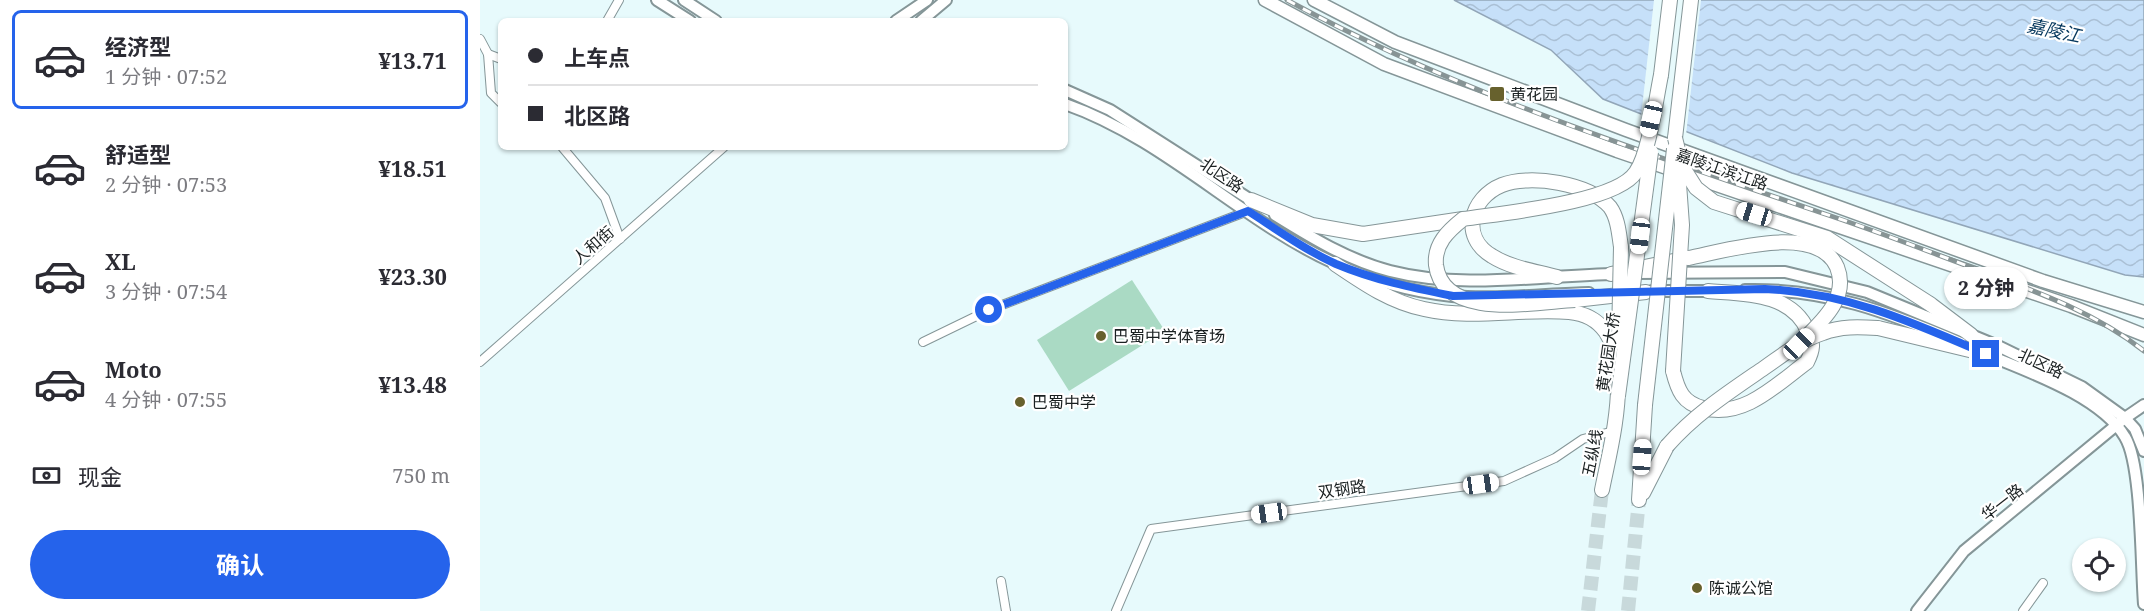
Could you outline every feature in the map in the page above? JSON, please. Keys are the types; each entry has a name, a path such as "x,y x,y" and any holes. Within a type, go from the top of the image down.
{"highway":[{"name":"黄花园大桥","path":"1615,426 1670,0"},
{"path":"1691,0 1645,405 1639,500 1667,446 1688,423 1714,402 1799,344 1824,332 1850,327 1878,328 1986,354"},
{"path":"1249,205 1327,229 1363,234 1381,233 1602,195 1627,182 1641,164 1661,75"},
{"path":"1675,138 1682,166 1696,188 1714,202 1827,237 1930,304 1971,335"},
{"path":"1675,138 1682,225 1673,371 1677,390 1691,405 1716,411 1735,409 1752,402 1807,362 1812,352 1813,342 1806,326 1787,306 1774,299 1753,294 1708,291"},
{"path":"1557,276 1516,267 1489,255 1477,243 1471,229 1473,210 1486,194 1502,185 1534,180 1559,183 1593,195 1610,207 1618,224 1621,247 1618,396"},
{"path":"1463,219 1445,234 1437,251 1436,261 1440,280 1453,295 1462,300 1481,303 1575,300 1646,292"},
{"path":"1611,274 1688,258 1793,242 1812,244 1827,253 1840,274 1840,289 1834,305 1824,320 1799,344"},
{"path":"1335,264 1370,288 1414,307 1467,315 1569,312 1595,321 1611,341 1618,367"},
{"name":"五纵线","path":"1602,490 1615,426"}],"main road":[{"path":"657,0 685,18"},
{"path":"684,0 711,18"},
{"path":"900,18 927,0"},
{"path":"925,18 946,0"},
{"name":"嘉陵江滨江路","path":"1265,0 1384,64 1617,151 2071,306 2144,334"},
{"name":"嘉陵江滨江路","path":"1314,0 1395,42 1626,130 2043,281 2144,312"},
{"name":"北区路","path":"1068,91 1110,110 1335,264 1391,283 1453,296 1765,289 1822,295 1890,313 2078,396 2117,426 2130,447 2134,466 2144,604"},
{"name":"北区路","path":"1068,106 1160,152 1249,205 1325,245 1389,271 1448,280 1611,274 1785,273 1844,285 1892,301 2082,387 2125,418 2138,434 2144,451"},
{"path":"1822,295 1851,298 1852,292 1844,285"},
{"name":"华一路","path":"1917,611 1964,551 2125,418 2144,405"}],"street":[{"path":"609,18 619,0"},
{"path":"480,39 488,54 489,87 498,100"},
{"path":"488,54 498,58"},
{"path":"565,150 605,198 620,239"},
{"name":"人和街","path":"480,363 721,150"},
{"path":"923,342 989,310 1249,205"},
{"name":"双钢路","path":"1116,611 1151,529 1504,481 1555,458 1583,439 1615,426"},
{"path":"1001,581 1006,611"},
{"path":"2023,611 2043,584"}],"green space":[{"name":"巴蜀中学体育场","path":"1132,280 1165,331 1069,391 1037,340"}],"water":[{"name":"嘉陵江","path":"1454,0 2144,0 2144,277 2125,275 1792,173 1603,99 1551,50"}],"pier":[{"path":"1654,0 1701,0 1686,135 1641,117"}],"tunnel":[{"path":"1588,611 1602,490"},
{"path":"1628,611 1639,500"}],"railway":[{"path":"1287,0 1416,63 1548,117 1858,225 2040,293 2104,324 2144,351"}],"place":[{"name":"黄花园","path":"1497,94"},
{"name":"巴蜀中学体育场","path":"1101,336"},
{"name":"巴蜀中学","path":"1020,402"},
{"name":"陈诚公馆","path":"1697,588"}],"route":[{"path":"989,310 1138,251 1248,211 1335,264 1391,283 1453,296 1785,290 1854,302 1890,313 1986,354"}]}
